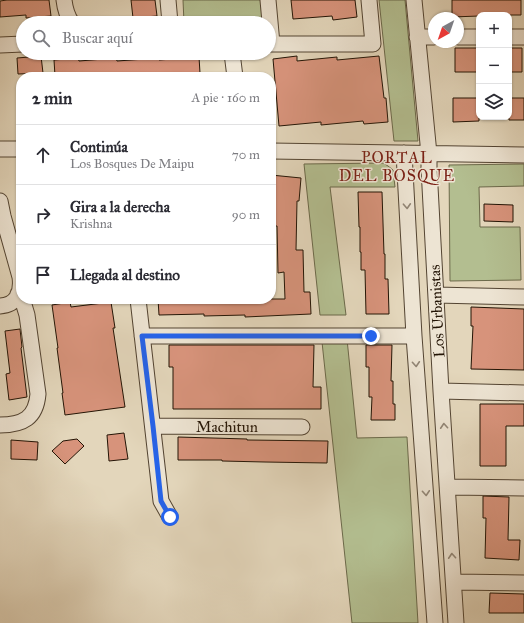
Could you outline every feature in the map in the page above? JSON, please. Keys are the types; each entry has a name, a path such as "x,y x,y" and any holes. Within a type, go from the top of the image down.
{"street":[{"path":"64,0 68,16"},
{"path":"168,0 169,16"},
{"path":"268,0 269,16"},
{"path":"276,44 373,44 369,0"},
{"name":"Los Urbanistas","path":"414,0 429,154 441,391 456,623"},
{"path":"417,37 428,37"},
{"path":"464,37 476,37"},
{"path":"512,37 524,38"},
{"path":"0,45 16,44"},
{"path":"233,60 234,72"},
{"path":"0,148 16,149"},
{"path":"276,151 524,155"},
{"name":"Los Urbanistas","path":"404,153 414,336 435,623"},
{"path":"0,201 16,263"},
{"path":"436,295 524,297"},
{"path":"0,306 8,305 16,298"},
{"path":"0,425 20,423 28,418 34,410 37,402 38,394 27,315 23,304"},
{"path":"139,304 161,501 170,517"},
{"path":"142,336 414,336"},
{"path":"441,391 524,393"},
{"name":"Machitun","path":"153,426 302,427"},
{"path":"448,487 524,488"},
{"path":"454,582 524,583"}],"green space":[{"path":"183,0 261,0 262,16 184,16"},
{"path":"379,0 405,0 418,141 394,141"},
{"path":"383,163 393,170 395,187 330,187 346,315 320,315 304,164"},
{"path":"524,164 524,186 479,187 480,227 520,227 521,280 450,281 449,165"},
{"path":"347,339 357,438 407,437 418,623 352,623 322,342"}],"building":[{"path":"49,0 51,16 26,15 0,17 0,1"},
{"path":"131,0 155,0 157,16 133,16"},
{"path":"291,0 355,0 357,17 333,20 332,16 293,19"},
{"path":"452,0 521,0 521,15 512,15 512,12 476,12 476,16 464,17 464,12 452,12"},
{"path":"455,48 476,48 476,72 455,72"},
{"path":"512,48 522,48 522,72 512,72"},
{"path":"297,56 297,61 337,57 337,60 379,56 384,98 386,98 388,122 364,124 363,121 321,125 321,122 279,126 276,72 274,72 273,60 276,60 276,59"},
{"path":"17,60 41,60 43,72 18,72"},
{"path":"54,60 199,60 200,72 55,72"},
{"path":"453,98 476,98 476,120 479,121 453,122"},
{"path":"512,98 524,98 524,120 512,120"},
{"path":"276,176 301,178 299,201 297,201 296,250 303,250 304,292 310,292 311,314 245,317 245,315 204,316 204,314 159,315 158,304 276,304 276,299 285,299 284,272 278,273"},
{"path":"358,192 382,192 385,279 388,279 389,314 366,314 365,270 361,270"},
{"path":"484,204 513,205 513,222 484,221"},
{"path":"70,304 71,307 95,304 111,304 115,328 113,328 125,407 65,415 52,305"},
{"path":"471,307 524,309 524,370 471,369 473,326 471,326"},
{"path":"20,329 27,397 9,400 6,374 10,373 5,331"},
{"path":"169,345 314,345 313,387 321,387 321,409 173,409 173,367 169,367"},
{"path":"366,345 392,345 391,381 393,381 395,420 371,420 372,397 369,397 369,367 366,367"},
{"path":"480,404 524,404 524,426 506,426 506,466 480,466"},
{"path":"124,433 128,459 109,461 107,435"},
{"path":"178,437 328,441 327,463 178,460"},
{"path":"77,439 84,446 65,464 52,451 63,441"},
{"path":"11,440 38,442 37,460 11,459"},
{"path":"483,496 509,497 508,540 520,540 519,560 485,558 486,518 483,518"},
{"path":"490,593 524,594 524,613 489,613"}],"district":[{"name":"PORTAL DEL BOSQUE","path":"397,166"}],"route":[{"path":"170,517 161,501 142,336 371,336"}]}
